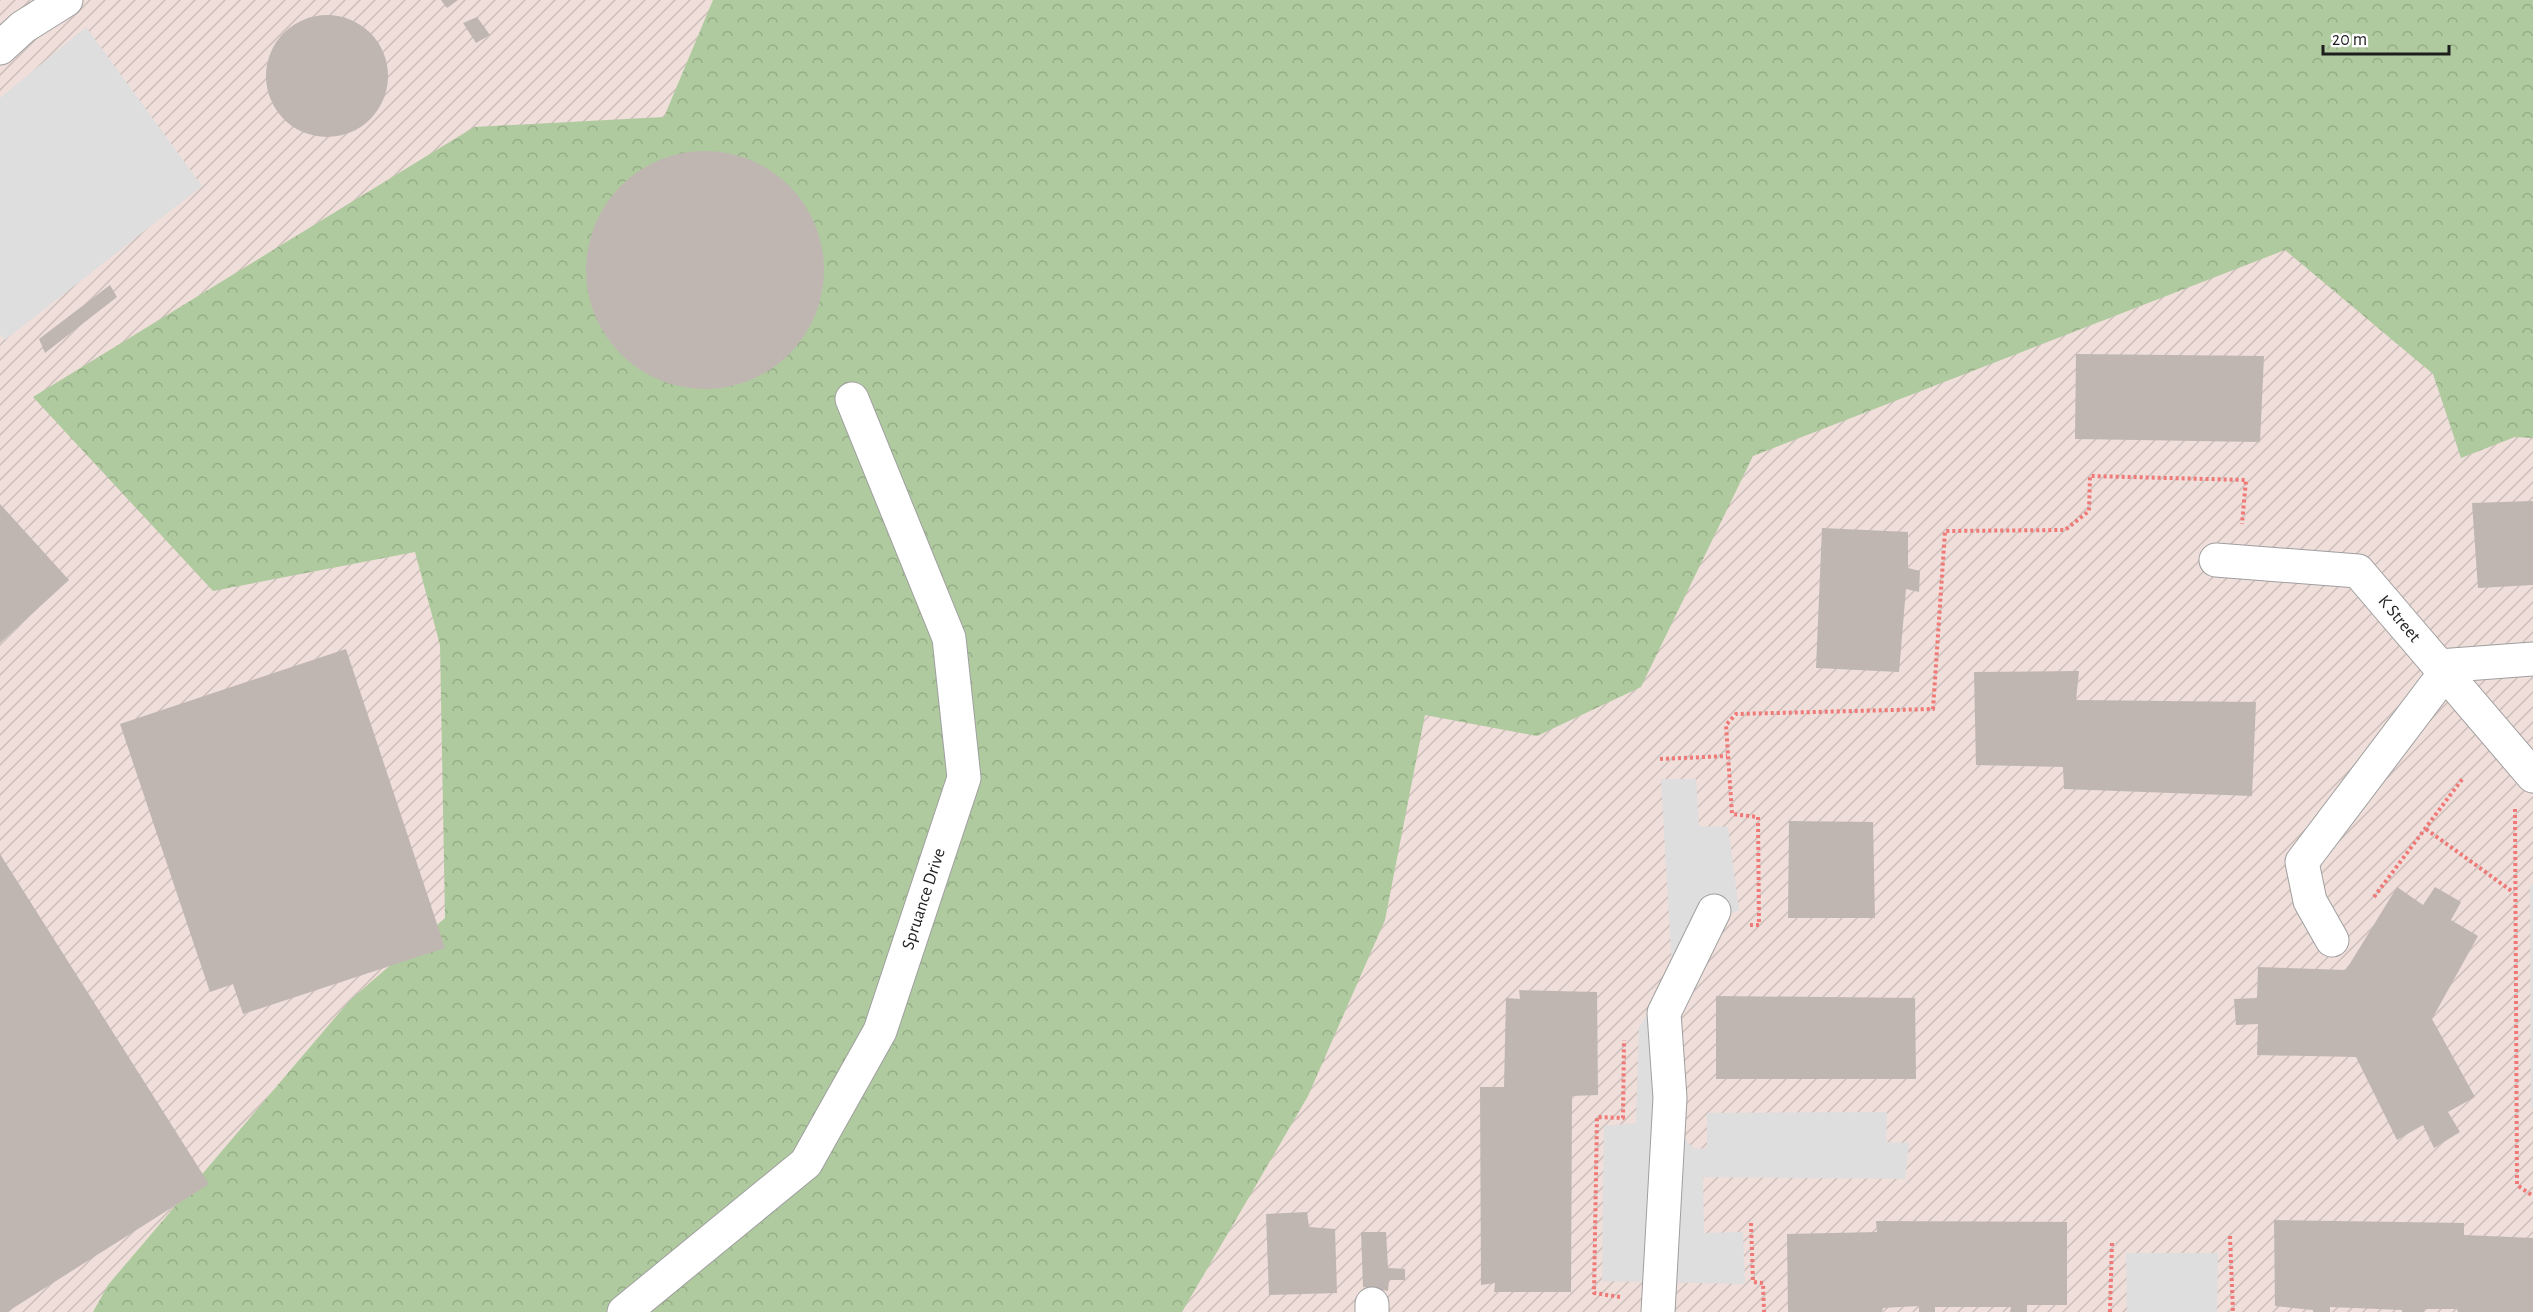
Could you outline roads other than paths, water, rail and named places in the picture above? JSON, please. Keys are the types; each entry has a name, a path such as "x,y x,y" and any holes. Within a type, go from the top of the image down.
{"street":[{"path":"0,48 23,27 66,0"},
{"name":"Spruance Drive","path":"624,1312 806,1162 880,1031 963,778 950,638 852,399"},
{"name":"K Street","path":"2229,561 2358,571 2526,768"},
{"path":"2332,940 2310,901 2302,862 2442,670 2533,659"},
{"path":"1658,1312 1670,1098 1664,1013 1727,918"}]}
